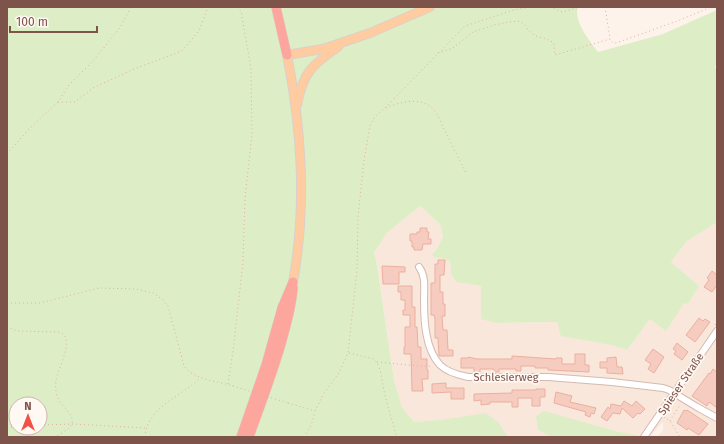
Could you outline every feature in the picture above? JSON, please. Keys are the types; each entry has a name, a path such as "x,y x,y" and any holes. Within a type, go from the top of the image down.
{"highway":[{"path":"276,7 287,57"},
{"path":"241,437 266,365 284,300 293,282"},
{"path":"249,437 274,368 285,330 291,304 293,282"}],"main road":[{"path":"293,282 300,237 302,194 301,159 296,112 287,57 344,43 430,7"},
{"path":"296,112 300,88 310,70 319,60 344,43"}],"street":[{"path":"419,267 424,275 426,328 433,354 440,365"},
{"name":"Spieser Straße","path":"644,437 717,331"},
{"name":"Schlesierweg","path":"440,365 458,375 468,377 548,377 586,379 663,388 717,418"}],"path":[{"path":"7,154 29,129 58,102 69,85 95,59 121,26 131,7"},
{"path":"58,102 75,102 93,88 134,69 182,51 199,31 208,7"},
{"path":"228,384 243,262 245,197 252,135 251,69 241,11 237,7"},
{"path":"304,437 311,426 315,411 324,392 339,373 348,353 357,271 358,217 364,160 370,125 375,117 464,26 514,10 531,7"},
{"path":"550,7 562,12 580,7"},
{"path":"605,7 610,39 613,43 680,20 711,7"},
{"path":"700,7 702,11"},
{"path":"436,54 454,48 473,32 494,24 519,21 525,24 529,31 536,36 554,43 555,56 610,39"},
{"path":"385,108 410,101 423,103 430,106 440,122 466,173"},
{"path":"7,303 40,303 98,288 136,289 153,293 163,300 168,306 184,366 189,373 200,378 228,384 315,411"},
{"path":"7,327 16,331 59,332 66,336 68,341 67,347 56,378 56,387 60,402 72,418 72,424 67,430 54,437"},
{"path":"348,353 374,359 380,367 383,386 396,437"},
{"path":"377,362 419,366 440,365"},
{"path":"145,437 146,428 152,416 200,378"},
{"path":"670,421 684,399"},
{"path":"660,415 670,421 680,437"},
{"path":"48,425 72,424 146,428"}],"shaded area":[{"path":"420,206 440,224 443,236 438,247 432,253 450,261 451,274 456,282 481,286 496,323 558,322 627,350 650,319 685,302 688,304 699,286 671,262 686,242 717,222 717,437 657,437 663,430 663,422 649,437 639,437 636,435 615,431 538,430 551,437 508,437 500,424 448,419 414,422 402,407 394,380 374,253 387,233"}],"green space":[{"path":"7,7 578,7 578,18 583,31 598,52 663,34 717,10 717,63 715,67 717,72 717,222 686,242 671,262 699,286 688,304 684,303 666,331 650,319 627,350 612,345 561,336 557,322 496,323 481,319 481,286 456,282 451,274 450,261 434,257 432,254 438,247 443,236 440,224 420,206 387,233 374,253 394,380 402,407 414,422 448,419 486,413 500,424 508,437 7,437"},
{"path":"544,411 639,437 551,437 538,430 536,416"}],"building":[{"path":"420,228 427,228 427,232 429,232 428,239 431,239 431,244 423,244 422,250 414,250 414,247 412,247 412,241 410,241 410,234 417,234 417,232 420,232"},
{"path":"438,260 445,260 444,275 440,275 440,292 443,292 443,304 445,304 445,316 442,316 443,330 447,330 448,350 453,350 453,356 439,356 438,338 435,338 435,319 434,315 431,315 431,283 435,283 435,264 438,264"},
{"path":"382,266 405,267 405,272 399,272 399,284 383,284"},
{"path":"712,271 717,275 717,285 712,292 704,287 709,280 707,278"},
{"path":"398,286 412,286 412,307 415,307 415,327 417,327 418,347 421,347 421,359 427,359 428,379 422,379 423,391 412,391 411,354 404,354 405,327 410,327 410,315 403,315 403,310 405,310 405,300 401,300 401,292 398,292"},
{"path":"699,318 703,321 705,319 710,322 695,342 686,335"},
{"path":"677,343 688,352 682,360 674,354 676,351 673,349"},
{"path":"653,349 664,357 654,373 648,369 651,364 645,360"},
{"path":"575,354 585,354 585,365 589,365 589,372 548,370 548,368 535,368 535,366 521,366 521,371 516,371 516,369 499,369 499,372 494,372 494,369 480,369 480,372 474,372 474,368 461,368 461,358 468,357 477,359 512,359 512,356 556,359 562,358 562,364 575,364"},
{"path":"616,357 617,367 622,367 623,374 607,373 607,368 600,368 600,362 607,362 607,358"},
{"path":"713,369 717,372 717,408 709,402 707,406 692,396"},
{"path":"446,383 446,388 464,388 464,399 451,399 451,392 432,393 432,384"},
{"path":"545,389 545,397 540,397 540,406 532,406 532,398 518,398 518,407 512,407 512,402 490,402 490,404 481,405 481,400 474,401 474,394 512,393 512,390"},
{"path":"556,392 572,396 570,402 596,408 594,414 591,413 590,417 585,415 586,412 554,403"},
{"path":"624,401 632,406 636,401 645,409 633,418 622,408 620,414 613,413 607,421 601,417 608,407 610,409 611,404 621,406"},
{"path":"684,410 687,410 708,424 699,435 688,428 687,430 677,423"}]}
